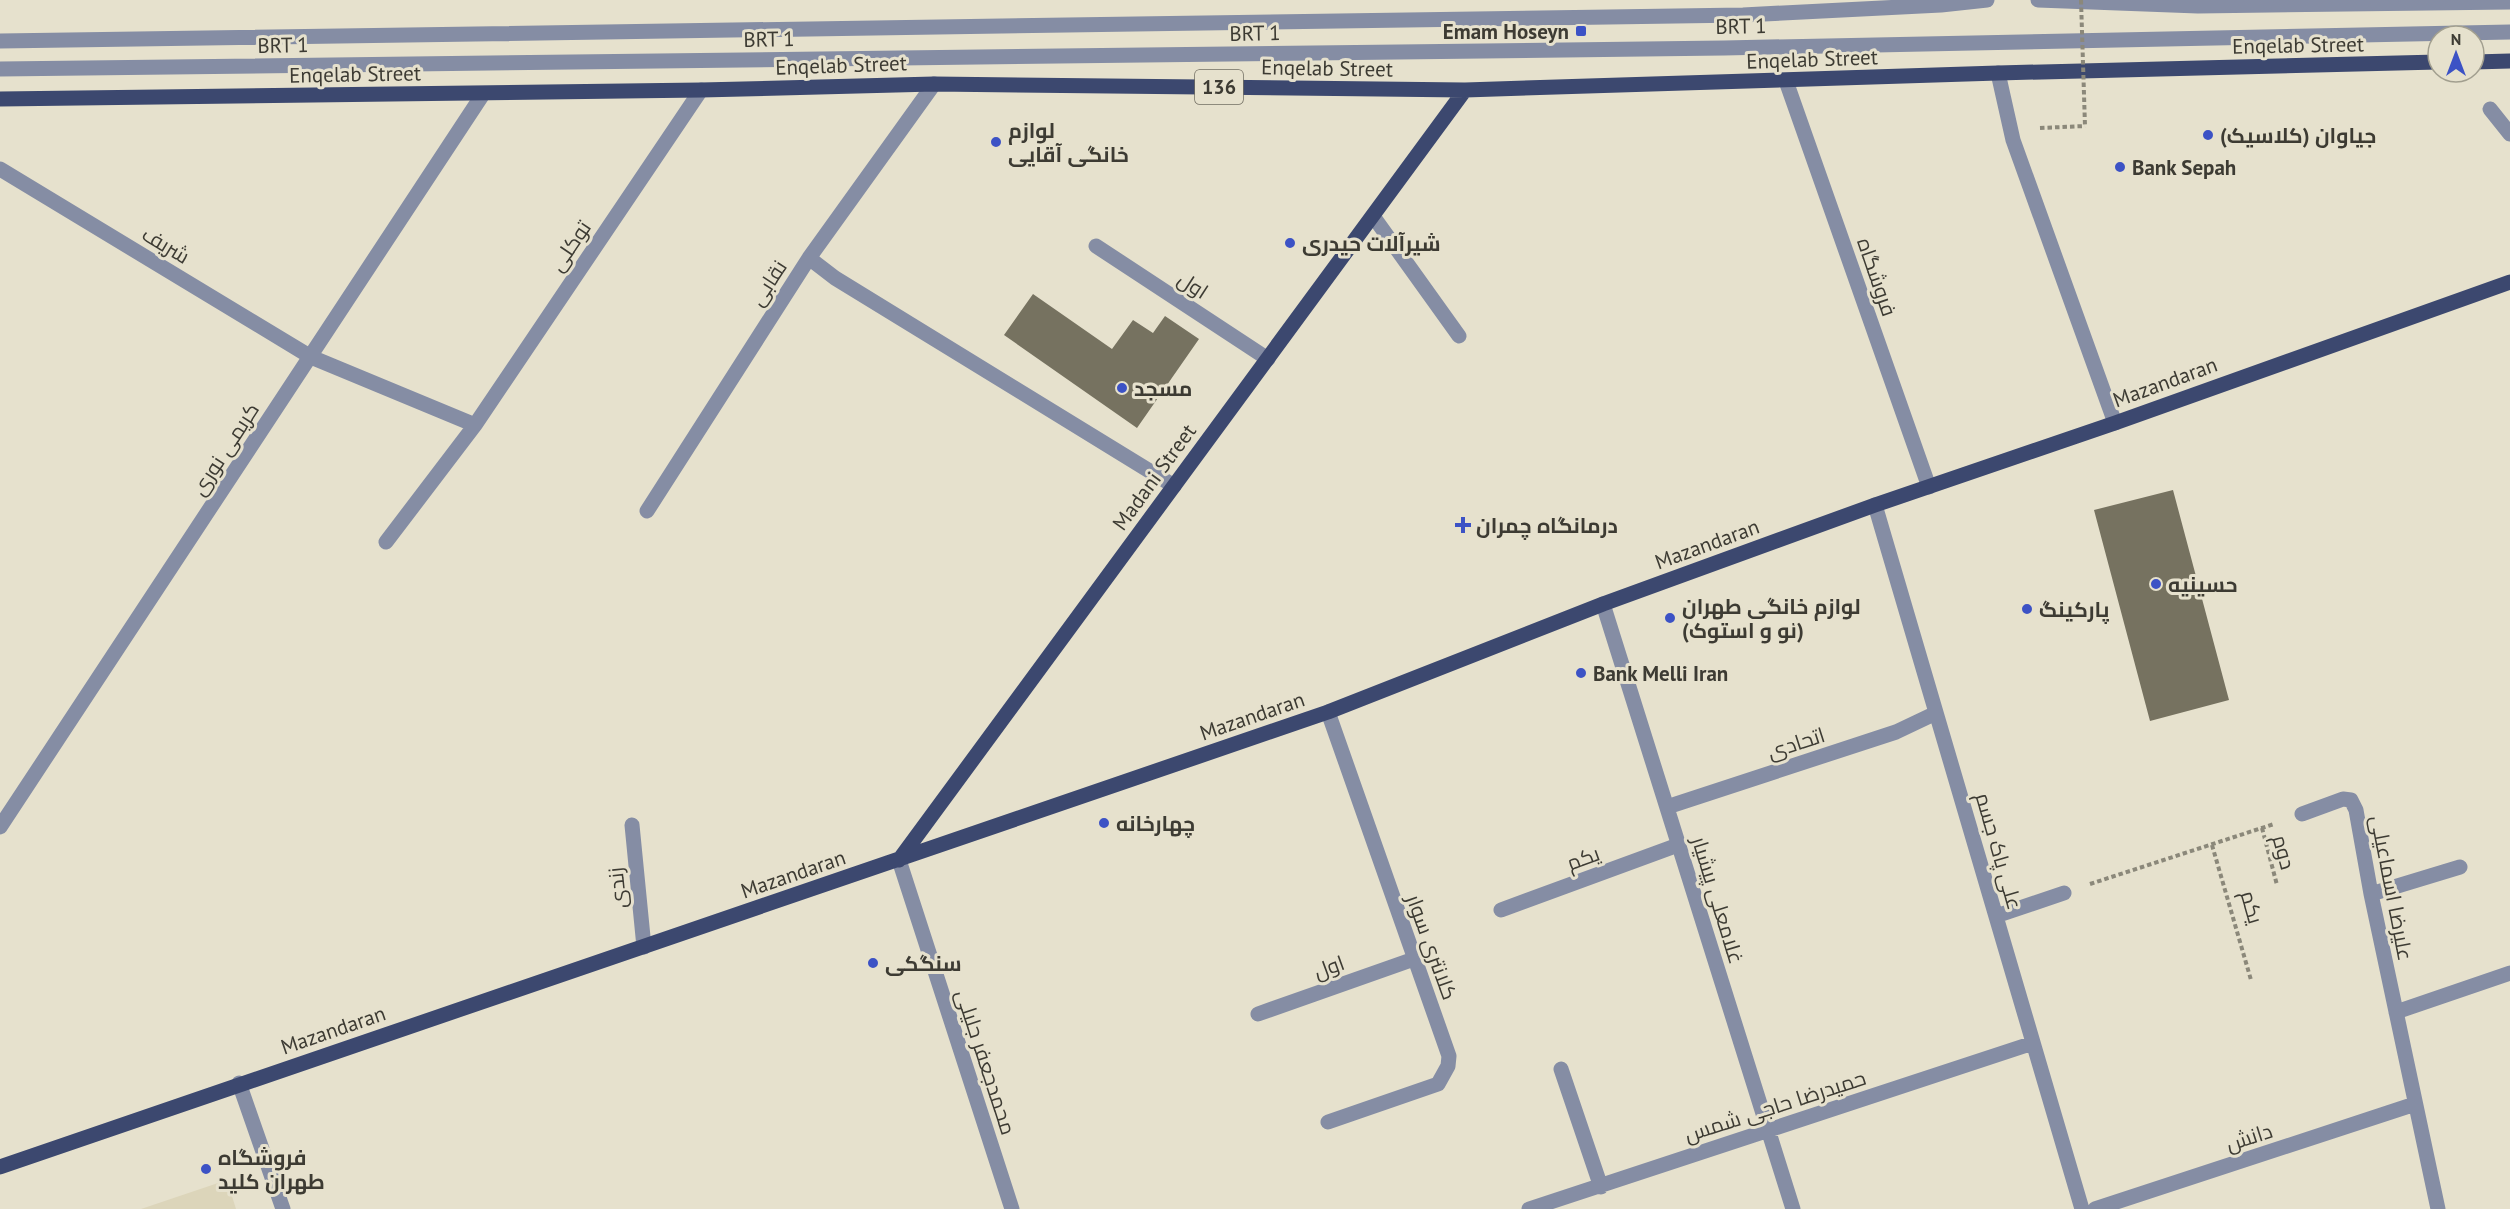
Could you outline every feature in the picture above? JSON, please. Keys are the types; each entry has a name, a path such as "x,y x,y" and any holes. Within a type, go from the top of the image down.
{"main road":[{"path":"2486,62 2510,61"},
{"name":"Enqelab Street","path":"0,99 483,94 934,84 1465,90 2426,62"},
{"name":"Madani Street","path":"899,860 1465,90"},
{"name":"Mazandaran","path":"0,1167 239,1083 1329,712 1603,604 1875,505 2115,423 2510,282"}],"street":[{"name":"BRT 1","path":"0,41 1743,15 1941,5 1986,0"},
{"path":"2038,0 2198,6 2510,3"},
{"name":"BRT 1","path":"0,69 1736,48 2510,32"},
{"path":"1998,73 2013,140 2115,423"},
{"name":"فروشگاه","path":"1786,81 1929,487"},
{"name":"نقابی","path":"647,511 809,258 934,84"},
{"name":"توکلی","path":"386,542 475,425 700,90"},
{"name":"کریمی نوری","path":"0,827 483,94"},
{"path":"2490,109 2510,134"},
{"name":"شریف","path":"0,169 311,357"},
{"path":"1373,216 1460,336"},
{"name":"اول","path":"1096,246 1268,358"},
{"path":"809,258 835,278 1174,486"},
{"path":"311,357 475,425"},
{"name":"علی پاک جسم","path":"1875,505 2082,1209"},
{"name":"غلامعلی پیشیار","path":"1603,604 1793,1209"},
{"name":"کلانتری سوار","path":"1328,1122 1438,1084 1444,1075 1449,1056 1413,959 1329,712"},
{"name":"اتحادی","path":"1667,807 1896,732 1936,713"},
{"name":"علیرضا اسماعیلی","path":"2302,814 2343,800 2350,800 2356,810 2371,894 2438,1209"},
{"name":"زندی","path":"632,825 644,947"},
{"name":"یکم","path":"1501,910 1678,845"},
{"name":"محمدجعفر جلیلی","path":"899,860 1012,1209"},
{"path":"2371,894 2460,867"},
{"path":"1996,916 2064,893"},
{"name":"اول","path":"1258,1014 1413,959"},
{"path":"2396,1012 2510,973"},
{"name":"حمیدرضا حاجی شمس","path":"1530,1209 2033,1043"},
{"path":"1561,1069 1601,1187"},
{"path":"239,1083 283,1209"},
{"name":"دانش","path":"2095,1209 2415,1104"}],"path":[{"path":"2033,128 2085,126 2081,0"},
{"path":"2064,893 2302,814"},
{"name":"دوم","path":"2262,828 2277,885"},
{"name":"یکم","path":"2212,844 2251,980"}],"shaded area":[{"path":"227,1180 236,1209 141,1209"}],"building":[{"name":"مسجد","path":"1033,294 1112,349 1133,320 1153,333 1165,316 1199,339 1137,428 1004,335"},
{"name":"حسینیه","path":"2173,490 2229,700 2150,721 2094,510"}],"place":[{"name":"Emam Hoseyn","path":"1581,31"},
{"name":"جیاوان (کلاسیک)","path":"2208,135"},
{"name":"لوازم خانگی آقایی","path":"996,142"},
{"name":"Bank Sepah","path":"2120,167"},
{"name":"شیرآلات حیدری","path":"1290,243"},
{"name":"مسجد","path":"1122,388"},
{"name":"درمانگاه چمران","path":"1463,525"},
{"name":"حسینیه","path":"2156,584"},
{"name":"پارکینگ","path":"2027,609"},
{"name":"لوازم خانگی طهران (نو و استوک)","path":"1670,618"},
{"name":"Bank Melli Iran","path":"1581,673"},
{"name":"چهارخانه","path":"1104,823"},
{"name":"سنگکی","path":"873,963"},
{"name":"فروشگاه طهران کلید","path":"206,1169"}]}
